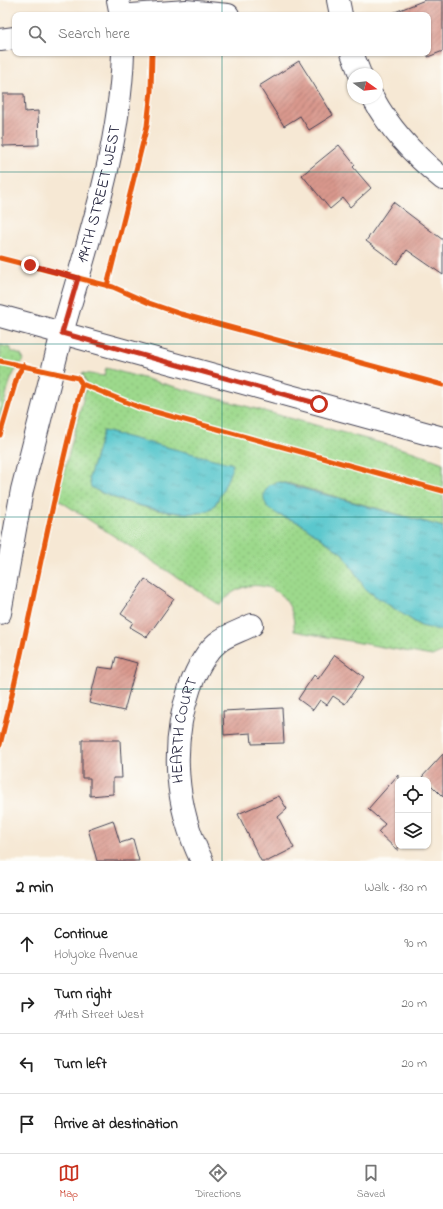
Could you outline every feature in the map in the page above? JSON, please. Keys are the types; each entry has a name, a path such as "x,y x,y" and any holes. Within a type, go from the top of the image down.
{"street":[{"path":"118,0 120,12"},
{"path":"338,0 340,12"},
{"path":"172,12 196,12"},
{"path":"0,40 12,38"},
{"name":"194TH STREET WEST","path":"0,613 22,490 62,333 114,145 122,92 123,56"},
{"path":"353,56 358,68"},
{"path":"376,104 399,136 422,161 443,179"},
{"path":"0,316 443,438"},
{"name":"HEARTH COURT","path":"202,861 191,837 180,790 179,738 184,709 193,679 208,651 218,641 252,625"}],"green space":[{"path":"0,345 11,348 11,351 21,355 24,360 14,372 0,422"},
{"path":"106,368 414,452 443,463 443,527 291,484 280,482 269,485 279,515 300,523 343,554 366,590 421,626 443,631 443,651 432,656 294,631 293,615 287,603 279,594 268,588 256,586 243,588 231,594 220,605 57,499 87,384 82,373 104,376","holes":["103,431 232,464 221,494 215,505 212,508 202,512 170,512 133,504 101,493 91,487 89,478"]}],"water":[{"path":"103,431 233,464 215,505 212,508 202,512 170,512 133,504 91,487 89,478"},
{"path":"279,482 443,527 443,631 421,626 366,590 343,554 300,523 279,515 268,508 264,500 264,493 269,485"}],"building":[{"path":"425,0 443,0 443,51 431,56 431,12 395,12"},
{"path":"299,61 333,115 309,130 300,116 284,126 259,86"},
{"path":"3,94 24,94 25,112 38,111 39,145 3,146"},
{"path":"339,145 355,165 353,167 371,188 350,207 343,198 330,209 302,175"},
{"path":"393,202 443,240 443,275 407,250 397,264 366,241"},
{"path":"145,579 174,599 147,637 130,627 133,622 121,614"},
{"path":"335,655 364,677 345,704 333,696 327,705 320,700 313,710 298,699 314,675 318,679"},
{"path":"116,657 137,663 124,711 89,703 98,667 113,669"},
{"path":"282,708 284,743 252,744 251,733 224,735 223,711"},
{"path":"82,740 120,740 122,778 113,778 113,794 90,796 90,778 82,778"},
{"path":"443,754 443,797 431,785 431,777 422,777"},
{"path":"395,778 395,848 378,832 385,824 368,809"},
{"path":"279,796 287,809 278,817 294,848 268,861 261,861 238,814"},
{"path":"113,820 120,843 133,839 139,861 97,861 88,829"}],"cycle path":[{"path":"107,286 147,126 151,91 152,56"},
{"path":"0,258 113,287 149,303 181,314 443,385"},
{"path":"0,361 78,378 82,384 60,474 0,745"},
{"path":"0,435 18,374 24,365"},
{"path":"82,384 141,408 443,491"}],"route":[{"path":"30,265 78,278 62,333 319,404"}]}
